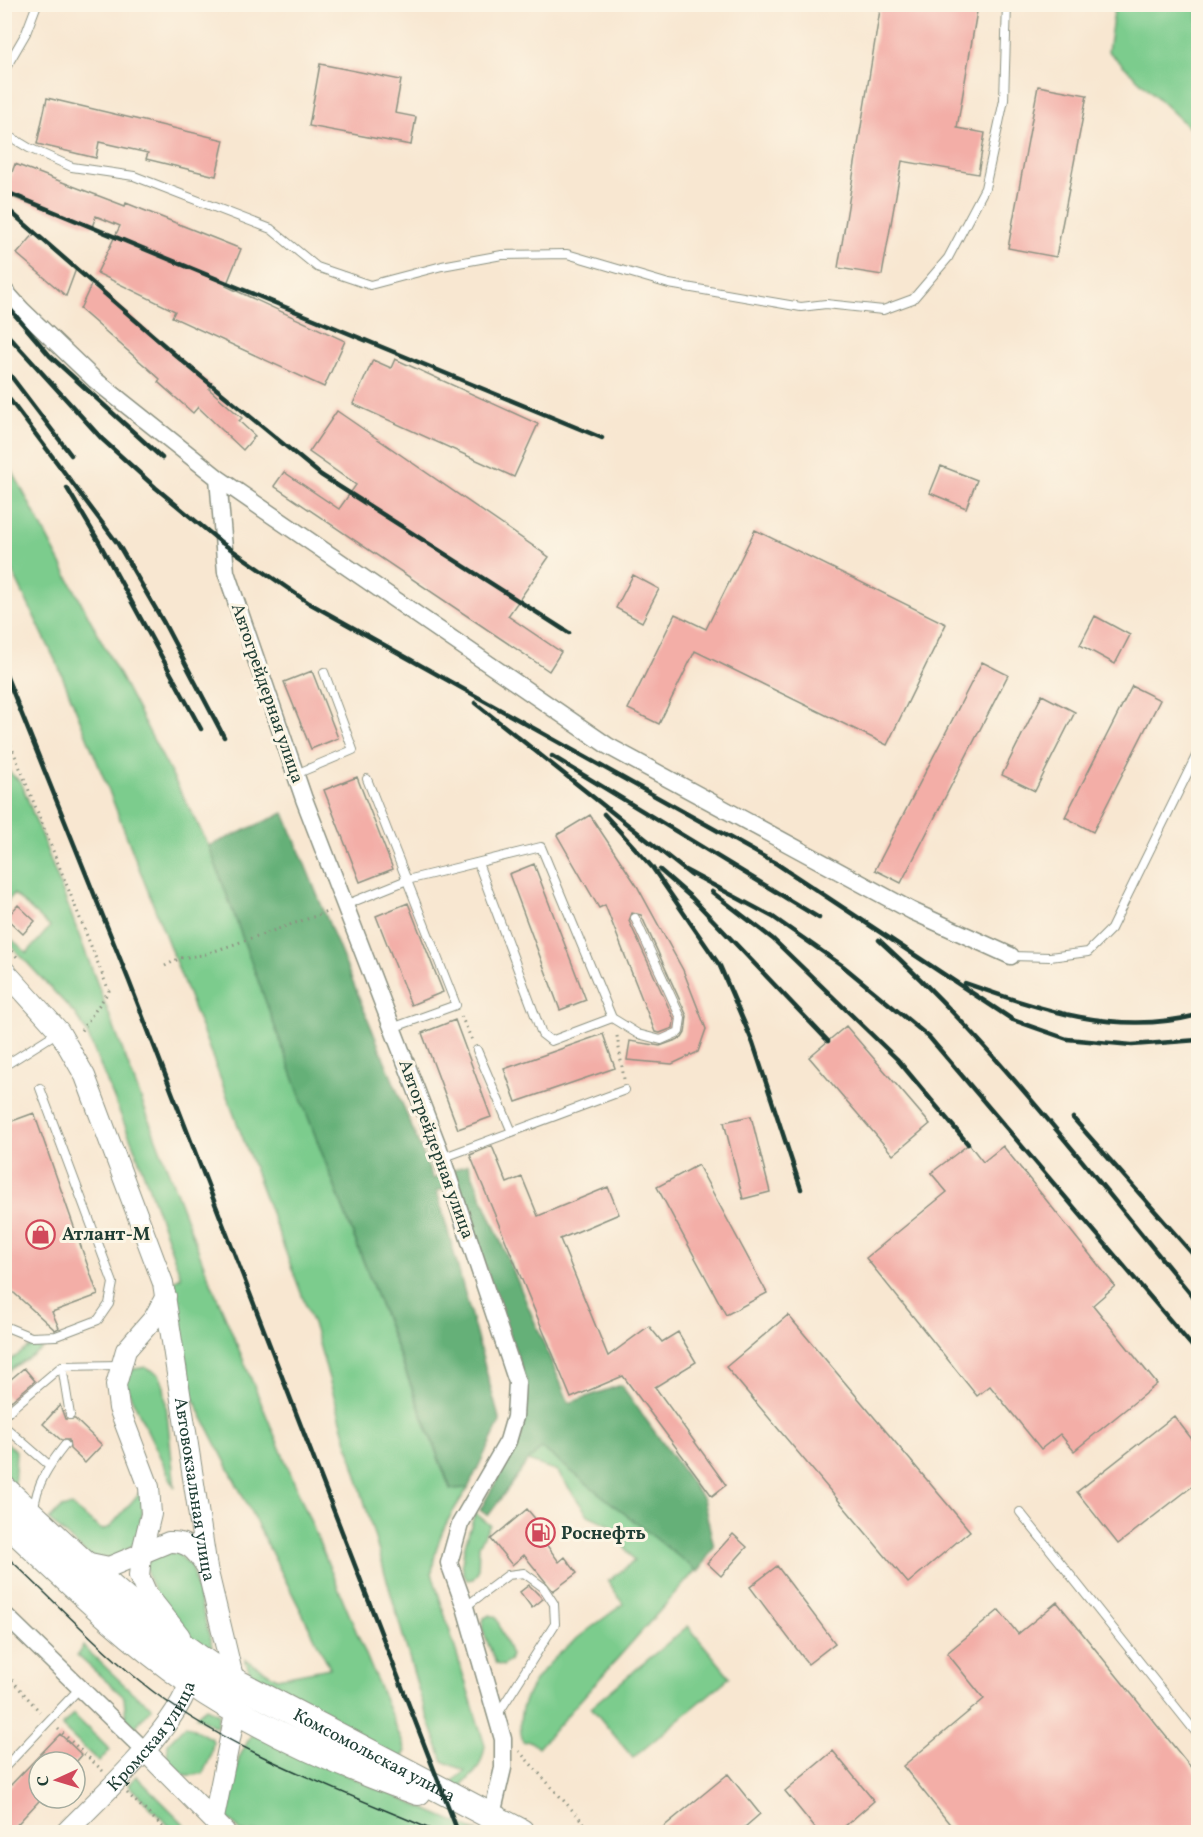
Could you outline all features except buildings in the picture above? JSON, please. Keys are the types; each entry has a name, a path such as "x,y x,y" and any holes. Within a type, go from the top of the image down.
{"main road":[{"name":"Комсомольская улица","path":"4,1490 133,1607 192,1655 234,1681 491,1819"},
{"name":"Комсомольская улица","path":"4,1520 114,1624 191,1682 236,1709 380,1779 491,1819"},
{"path":"491,1819 521,1833"}],"street":[{"path":"4,290 95,380 218,478 608,746 912,911 1011,956"},
{"name":"Автогрейдерная улица","path":"218,478 226,572 296,774 442,1158 517,1382 515,1417 508,1441 460,1524 449,1563 498,1714 503,1739 503,1768 491,1819"},
{"name":"Автовокзальная улица","path":"4,970 59,1031 85,1076 164,1282 188,1454 207,1568 234,1681 236,1709 220,1825"},
{"path":"166,1296 154,1318 126,1350 116,1384 119,1408 149,1487 151,1514 141,1555 139,1576 142,1586 179,1633 192,1655"},
{"path":"85,1562 109,1568 169,1542 178,1541 192,1548 207,1568"},
{"path":"4,1614 220,1825"},
{"name":"Кромская улица","path":"66,1833 144,1750 173,1714 191,1682 192,1655"}],"lane":[{"path":"4,71 26,33 37,4"},
{"path":"4,133 29,148 72,166 134,176 272,229 316,267 370,285 442,266 502,255 567,254 669,284 801,307 826,304 883,310 913,299 948,258 985,188 1004,100 1007,4"},
{"path":"296,774 353,750 324,672"},
{"path":"1011,956 1050,957 1088,951 1111,929 1198,752"},
{"path":"368,779 456,1005 392,1028"},
{"path":"345,905 407,880 541,847 612,1018 638,1034 660,1040 679,1032 681,1018 635,918"},
{"path":"478,863 542,1034 551,1041 612,1018"},
{"path":"4,1066 59,1031"},
{"path":"477,1050 512,1132"},
{"path":"4,1326 31,1337 56,1336 98,1320 109,1304 113,1283 40,1088"},
{"path":"442,1158 625,1090"},
{"path":"4,1415 62,1366 120,1365"},
{"path":"62,1366 70,1415"},
{"path":"4,1426 49,1466"},
{"path":"34,1516 35,1497 49,1466 65,1445"},
{"path":"1020,1512 1198,1735"},
{"path":"465,1607 508,1575 524,1573 543,1587 554,1604 555,1624 498,1714"},
{"path":"4,1768 80,1688"}],"path":[{"path":"4,728 109,991 80,1032"},
{"path":"165,966 180,958 203,955 286,928 345,905"},
{"path":"456,1005 477,1050"},
{"path":"612,1018 621,1053 625,1090"},
{"path":"503,1739 534,1765 592,1833"},
{"path":"120,1787 168,1833"}],"green space":[{"path":"1115,5 1198,5 1198,136 1108,51"},
{"path":"4,455 209,846 302,1101 450,1489 468,1488 444,1528 436,1549 432,1573 485,1746 478,1768 463,1783 467,1803 452,1782 465,1771 443,1761 420,1695 315,1330 109,791 59,668 5,556"},
{"path":"4,760 10,773 21,782 205,1268 406,1751 400,1761 251,1676 245,1659 277,1678 330,1668 192,1396 174,1281 181,1277 136,1152 86,1031 75,1014 6,940 9,937 27,953 50,927 14,894 5,904"},
{"path":"284,813 433,1179 468,1164 569,1403 621,1385 703,1499 714,1547 698,1572 542,1448 528,1461 488,1516 480,1510 521,1437 527,1383 456,1186 437,1191 500,1422 468,1488 451,1489 302,1101 209,846"},
{"path":"34,1344 42,1349 5,1373 5,1364"},
{"path":"146,1367 159,1374 164,1386 175,1488 124,1382 129,1370"},
{"path":"4,1441 16,1451 14,1489 5,1480"},
{"path":"542,1448 696,1570 538,1748 530,1741 523,1742 520,1720 525,1699 536,1680 551,1662 569,1645 623,1604 608,1581 634,1561 610,1525 588,1515 557,1471 528,1461"},
{"path":"141,1491 143,1511 137,1542 115,1559 90,1557 49,1520 61,1508 71,1506 102,1530 110,1527"},
{"path":"475,1513 490,1525 479,1545 478,1572 473,1579 467,1580 462,1565"},
{"path":"166,1550 175,1551 191,1566 213,1650 209,1655 204,1655 178,1624 151,1585 147,1573 148,1561"},
{"path":"490,1615 496,1617 511,1655 509,1661 503,1666 496,1664 482,1628 484,1618"},
{"path":"688,1626 730,1677 633,1758 591,1707"},
{"path":"83,1646 133,1693 152,1707 132,1731 126,1719 124,1697 77,1655"},
{"path":"206,1708 219,1714 216,1727 196,1716"},
{"path":"73,1714 110,1750 99,1762 62,1727"},
{"path":"186,1725 212,1739 210,1758 203,1773 182,1774 167,1760 168,1743"},
{"path":"263,1734 340,1772 478,1832 242,1832 227,1818 239,1758 251,1735"},
{"path":"136,1776 192,1832 175,1832 128,1785"}],"tram line":[{"path":"4,1554 106,1651 173,1706 245,1748 437,1832"}],"railway":[{"path":"4,191 602,438"},
{"path":"4,206 180,359 321,475 569,633"},
{"path":"4,302 50,356 162,458"},
{"path":"4,331 102,439 156,488 222,543 309,603 777,864 1013,1020 1067,1039 1132,1045 1198,1040"},
{"path":"4,367 71,455"},
{"path":"4,392 118,544 164,623 224,737"},
{"path":"67,488 201,729"},
{"path":"4,670 129,981 458,1832"},
{"path":"475,703 691,875"},
{"path":"552,756 819,918"},
{"path":"604,814 652,867 720,966 753,1043 801,1189"},
{"path":"660,870 692,898 828,1041"},
{"path":"685,870 773,917 843,966 929,1037 1198,1353"},
{"path":"712,892 773,939 897,1059 968,1144"},
{"path":"879,940 965,1025 1005,1070 1198,1303"},
{"path":"965,983 1051,1011 1109,1021 1138,1023 1168,1021 1198,1015"},
{"path":"1073,1118 1198,1260"}],"place":[{"name":"Атлант-М","path":"41,1234"},
{"name":"Роснефть","path":"540,1533"}]}
